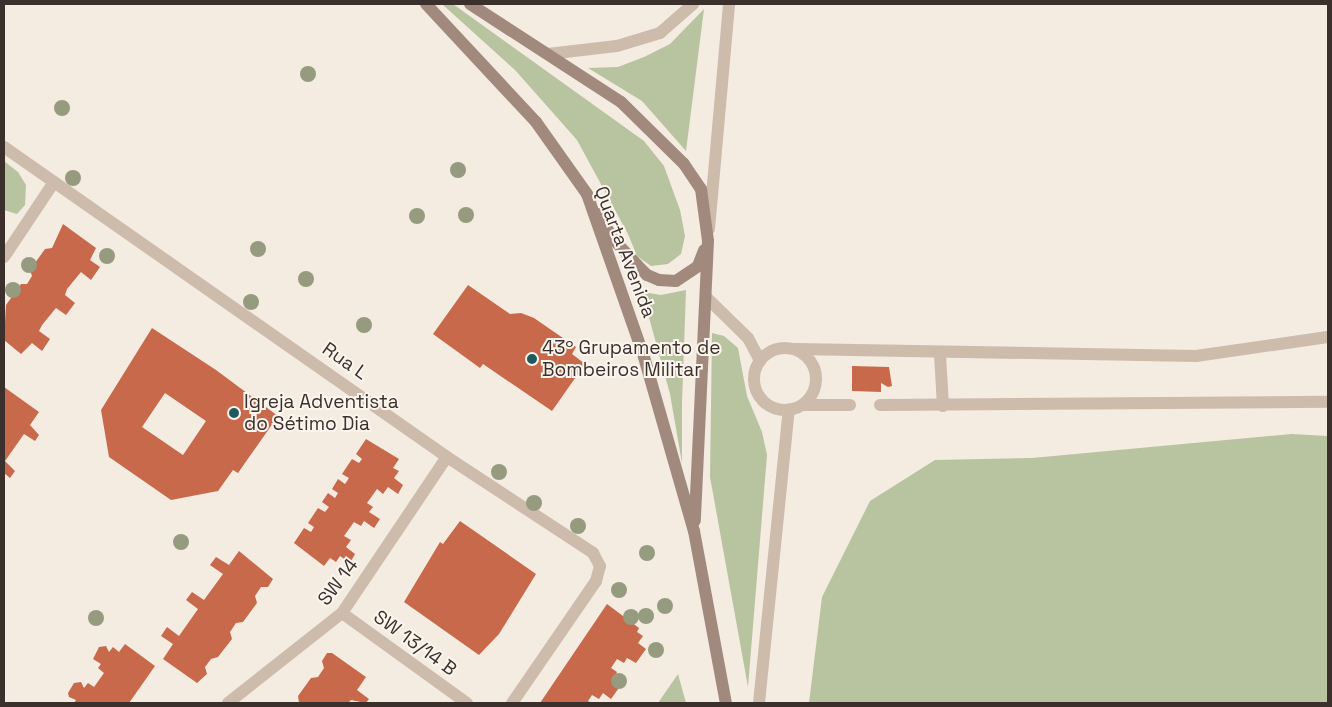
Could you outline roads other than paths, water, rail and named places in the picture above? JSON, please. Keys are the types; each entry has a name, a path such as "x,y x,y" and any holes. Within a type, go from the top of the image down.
{"main road":[{"name":"Quarta Avenida","path":"426,4 536,122 587,194 644,357 694,531 726,703"},
{"name":"Quarta Avenida","path":"470,4 621,102 684,164 701,189 708,241 694,531"},
{"path":"587,194 613,239 647,275 676,281 698,266 708,241"}],"street":[{"path":"548,54 617,46 660,33 693,4"},
{"path":"708,241 729,4"},
{"name":"Rua L","path":"4,147 447,456 593,553 600,562 596,581 512,703"},
{"path":"4,257 54,182"},
{"path":"706,298 748,338 760,361"},
{"path":"850,406 804,405 789,410 776,409 764,402 756,391 754,377 760,361 776,349 940,354 1196,356 1328,337"},
{"path":"796,350 806,355 816,375 816,386 804,405"},
{"path":"940,354 943,406"},
{"path":"880,405 1328,402"},
{"path":"759,703 789,410"},
{"name":"SW 14","path":"228,703 342,613 447,456"},
{"name":"SW 13/14 B","path":"342,613 467,703"}],"place":[{"name":"43º Grupamento de Bombeiros Militar","path":"532,359"},
{"name":"Igreja Adventista do Sétimo Dia","path":"234,413"}]}
